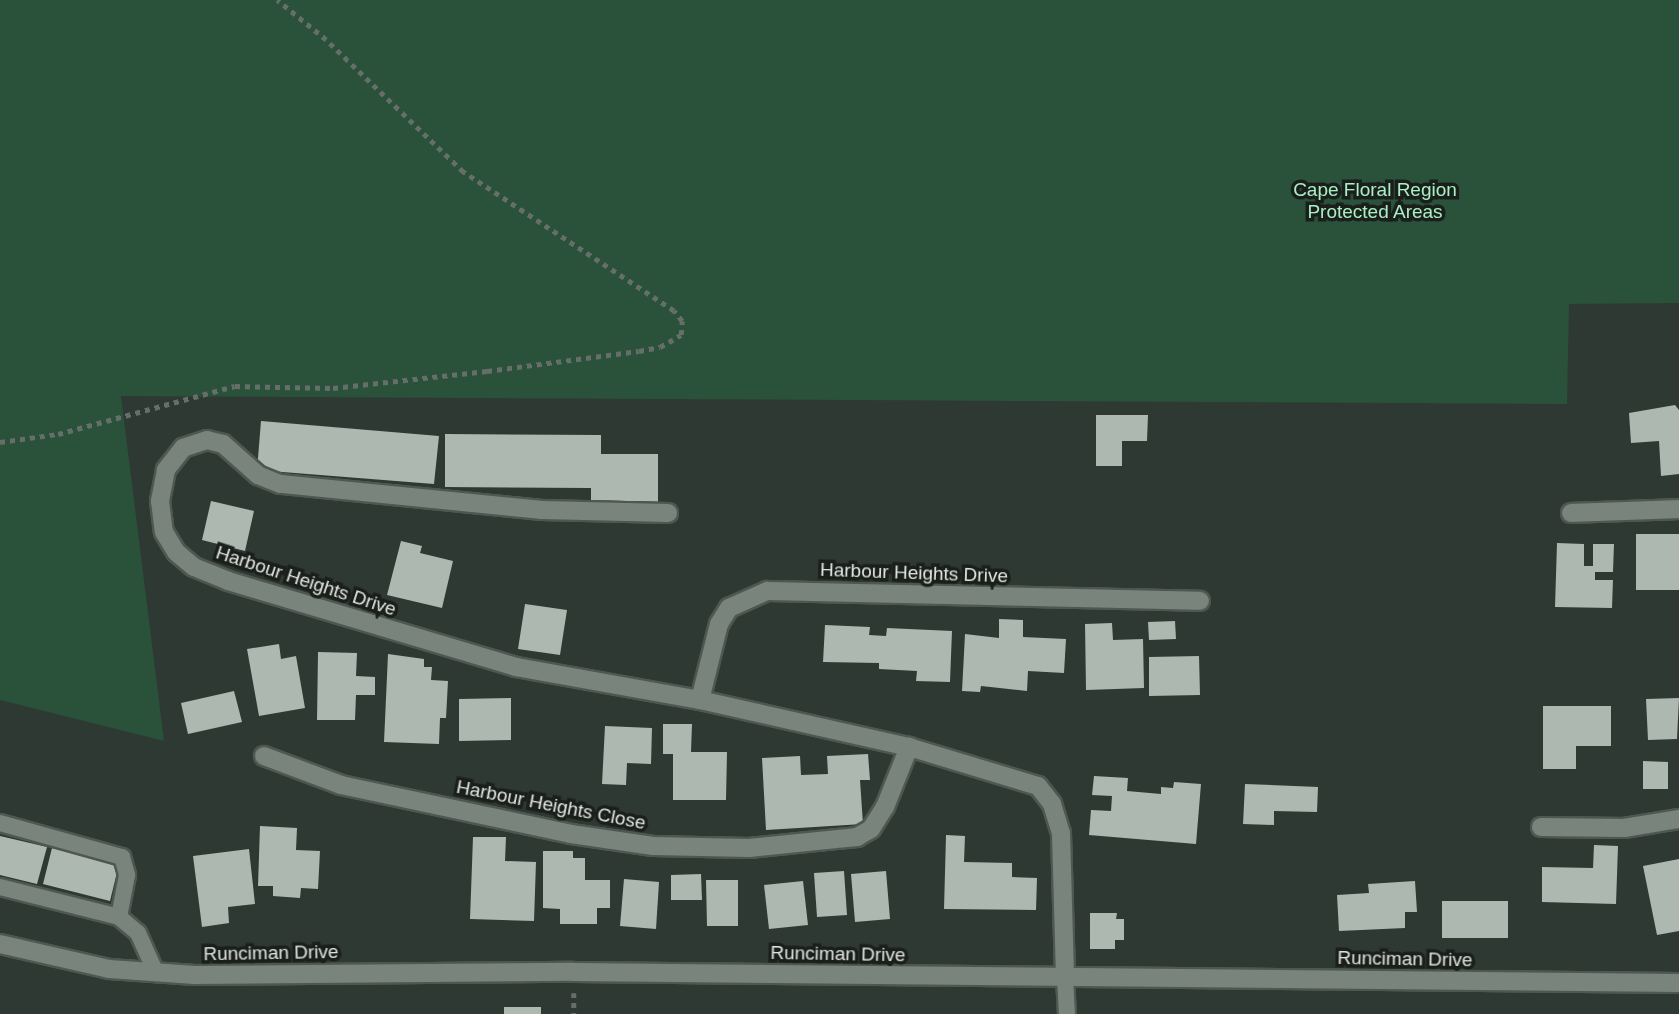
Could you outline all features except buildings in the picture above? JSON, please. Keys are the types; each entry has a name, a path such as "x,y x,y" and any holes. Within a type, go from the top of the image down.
{"street":[{"name":"Harbour Heights Drive","path":"668,513 542,510 280,484 258,475 223,444 207,440 183,448 166,470 160,501 164,532 176,552 194,566 228,581 516,667 700,700 909,747 1011,775 1038,786 1052,804 1061,833 1065,880 1065,977"},
{"path":"1571,513 1679,509"},
{"name":"Harbour Heights Drive","path":"700,700 719,624 729,608 767,591 1200,601"},
{"name":"Harbour Heights Close","path":"264,756 341,785 571,834 653,846 749,848 857,837 871,829 885,807 909,747"},
{"path":"1541,827 1624,828 1679,819"},
{"name":"Runciman Drive","path":"0,944 109,969 156,973 573,972 1679,983"}],"lane":[{"path":"0,824 122,857 127,875 119,917"},
{"path":"0,887 119,917 138,933 156,973"},
{"path":"1065,977 1067,1014"}],"path":[{"path":"0,442 58,434 235,386 333,388 487,371 639,351 660,347 681,335 682,321 674,311 463,172 326,40 277,0"},
{"path":"574,1005 574,1014"}],"green space":[{"name":"Cape Floral Region Protected Areas","path":"0,0 1679,0 1679,303 1569,304 1567,404 121,396 164,741 0,700"}]}
